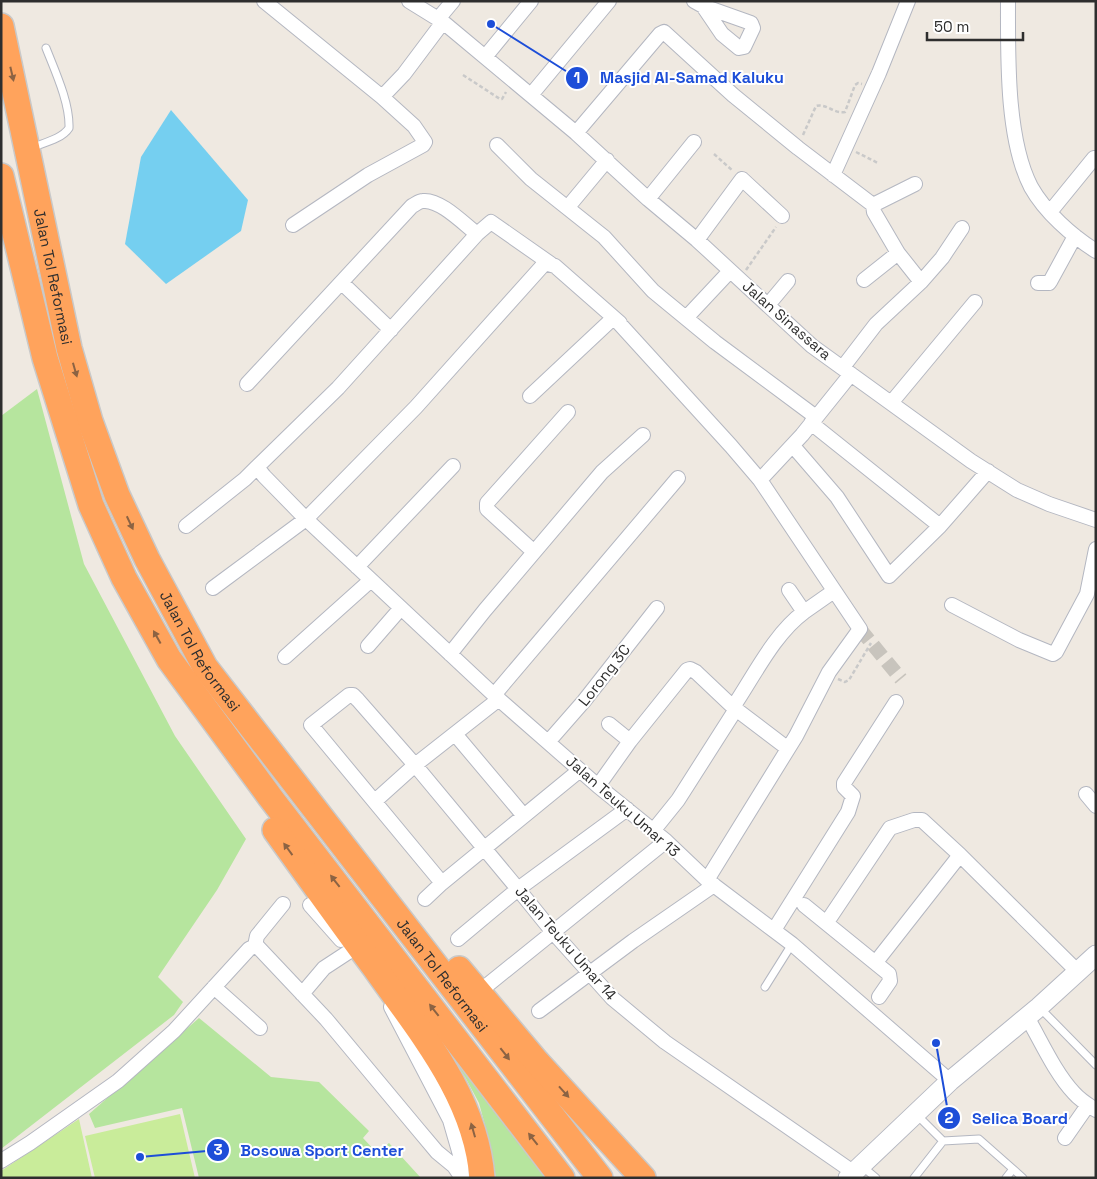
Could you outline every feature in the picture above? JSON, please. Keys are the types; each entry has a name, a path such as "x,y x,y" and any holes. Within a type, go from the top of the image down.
{"highway":[{"name":"Jalan Tol Reformasi","path":"1,26 69,348 90,421 117,495 147,559 206,666 600,1178"},
{"name":"Jalan Tol Reformasi","path":"1,176 45,358 90,506 124,578 169,659 270,797 562,1178"},
{"path":"169,659 226,763 437,1055 469,1116 481,1157 482,1178"},
{"path":"206,666 537,1062 643,1178"}],"main road":[{"path":"854,1172 950,1081 1033,1012 1096,955"}],"street":[{"path":"264,1 382,97 416,128 425,143 368,175 293,225"},
{"name":"Jalan Sinassara","path":"409,1 441,20 532,95 607,160 648,199 697,240 812,346 932,434 1018,490 1077,515 1096,520"},
{"path":"382,97 404,74 453,1"},
{"path":"485,58 532,1"},
{"path":"532,95 609,1"},
{"path":"833,175 908,1"},
{"path":"1008,1 1008,58 1015,130 1030,186 1050,212 1075,236 1096,251"},
{"path":"576,133 660,34 664,32 733,95 873,205 874,212 898,253 921,282"},
{"path":"648,199 694,142"},
{"path":"497,146 532,179 604,237 653,291 814,420 940,526"},
{"path":"1050,212 1094,158"},
{"path":"568,207 607,160"},
{"path":"697,240 742,178 782,216"},
{"path":"873,205 915,184"},
{"path":"247,384 342,284 412,206 421,200 431,201 439,205 477,234"},
{"path":"186,526 245,479 338,388 490,222 547,264 620,323 760,480 860,629 829,672 796,736 787,748 711,883 539,1011"},
{"path":"760,480 793,446 814,420 876,324 921,282 942,258 962,228"},
{"path":"1038,283 1049,283 1075,236"},
{"path":"864,280 898,253"},
{"path":"213,588 306,519 416,408 547,264"},
{"path":"686,318 735,275"},
{"path":"768,305 788,281"},
{"path":"342,284 391,330"},
{"path":"891,403 975,302"},
{"path":"530,396 609,322 613,320 620,323"},
{"path":"534,552 487,509 487,503 568,412"},
{"path":"450,654 602,472 643,435"},
{"path":"793,446 837,497 889,576 940,526 988,471"},
{"path":"357,567 453,466"},
{"name":"Jalan Teuku Umar 13","path":"257,467 306,519 497,697 598,786 666,841 711,883 792,944 950,1081"},
{"path":"442,883 375,801 497,697 678,478"},
{"path":"952,606 1019,640 1053,654 1056,652 1087,594 1096,549"},
{"path":"285,657 371,580"},
{"path":"789,590 804,612"},
{"path":"653,830 678,800 782,634 804,612 834,591"},
{"path":"368,646 401,608"},
{"name":"Lorong 3C","path":"548,742 584,701 657,608"},
{"path":"598,786 672,687 690,669 696,672 735,708 787,748"},
{"name":"Jalan Teuku Umar 14","path":"375,801 311,725 347,696 352,695 415,765 518,888 552,932 588,974 612,998 665,1042 854,1172"},
{"path":"774,930 848,812 853,796 844,787 844,783 896,702"},
{"path":"609,724 630,741"},
{"path":"455,734 524,816"},
{"path":"425,899 580,770"},
{"path":"1086,794 1096,806"},
{"path":"458,939 518,888 627,809"},
{"path":"827,922 887,832 896,825 914,820 922,820 1077,971"},
{"path":"485,987 666,841"},
{"path":"876,962 960,855"},
{"path":"255,946 256,936 283,904"},
{"path":"255,946 356,1053 437,1152 454,1166 462,1178 461,1158 457,1142 442,1103 391,1007 350,952 310,905"},
{"path":"804,905 891,976 890,981 879,997"},
{"path":"1,1161 30,1143 118,1081 174,1031 249,948 255,946"},
{"path":"302,994 324,968 350,952"},
{"path":"214,987 260,1028"},
{"path":"1033,1012 1059,1074 1075,1094 1092,1108 1066,1138"}],"lane":[{"path":"28,149 58,137 66,133 70,128 64,100 46,48"},
{"path":"766,987 792,944"},
{"path":"1033,1012 1096,1065"},
{"path":"916,1114 943,1142"},
{"path":"914,1178 943,1142 978,1139 1023,1178"},
{"path":"1006,1178 1013,1169"},
{"path":"854,1172 876,1178"}],"path":[{"path":"464,75 501,99 514,81"},
{"path":"800,141 818,105 840,113 844,112 857,83 872,88"},
{"path":"846,147 878,163"},
{"path":"714,154 742,178"},
{"path":"735,275 782,216"},
{"path":"829,672 842,681 848,680 871,644"}],"green space":[{"path":"37,389 84,564 175,736 246,839 217,890 158,977 183,1002 174,1015 1,1149 1,416"},
{"path":"398,978 547,1178 496,1178 489,1140 479,1103 465,1077"},
{"path":"199,1018 271,1077 319,1082 369,1131 363,1138 377,1153 389,1143 421,1178 199,1178 182,1108 95,1128 89,1114"},
{"path":"180,1114 195,1178 95,1178 85,1136"},
{"path":"79,1119 92,1178 1,1178 1,1171"}],"water":[{"path":"171,110 248,200 241,231 166,284 125,244 141,157"}],"tunnel":[{"path":"860,629 901,679"}],"place":[{"name":"Masjid Al-Samad Kaluku","path":"491,24"},
{"name":"Selica Board","path":"936,1043"},
{"name":"Bosowa Sport Center","path":"140,1157"}]}
